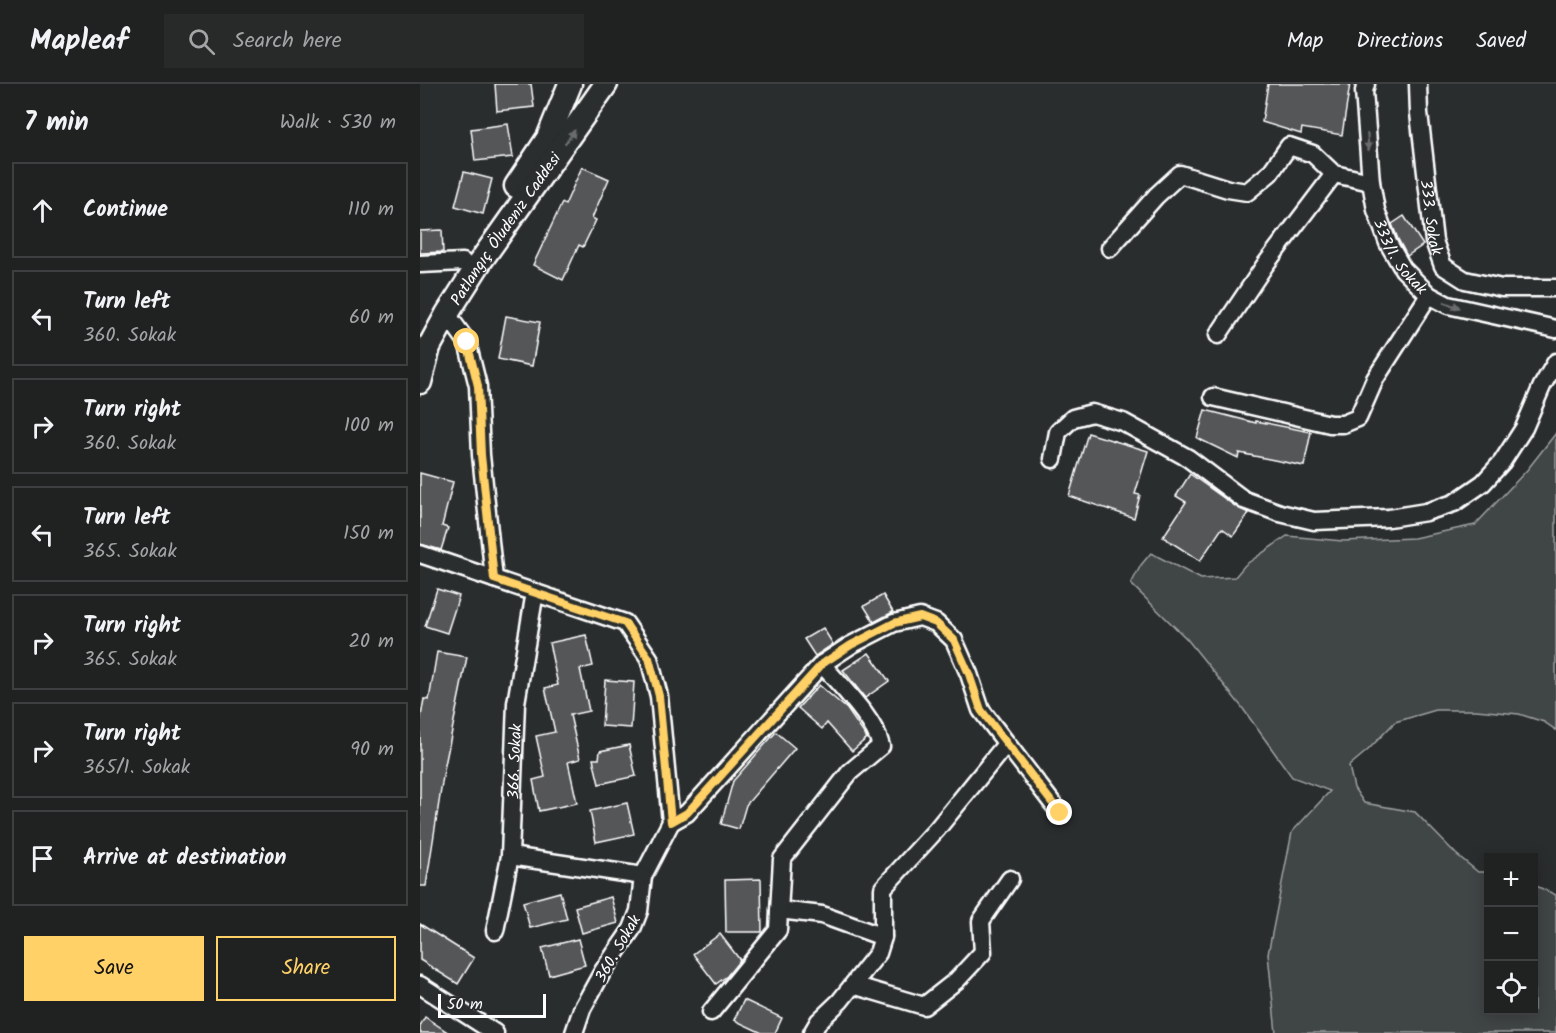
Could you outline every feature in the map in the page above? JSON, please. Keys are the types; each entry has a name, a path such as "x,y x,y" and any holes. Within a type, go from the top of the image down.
{"main road":[{"name":"Patlangıç Öludeniz Caddesi","path":"420,333 463,262 549,138 570,84"},
{"path":"591,84 605,84"},
{"name":"Patlangıç Öludeniz Caddesi","path":"420,382 429,347 447,314 480,262 605,84"}],"street":[{"name":"333/1. Sokak","path":"1366,84 1364,91 1371,182 1376,210 1388,243 1403,268 1429,295 1448,305 1471,312 1556,329"},
{"name":"333. Sokak","path":"1418,84 1419,113 1434,241 1443,266 1465,280 1502,288 1556,288"},
{"path":"1110,248 1156,196 1180,174 1228,189 1247,192 1270,173 1289,146 1313,154 1334,174 1371,182"},
{"path":"1218,335 1265,265 1334,174"},
{"path":"420,264 463,262"},
{"path":"1213,397 1330,424 1343,424 1358,418 1375,379 1429,295"},
{"path":"447,314 467,342 478,386 481,455 494,579"},
{"path":"1053,459 1058,432 1072,418 1092,414 1123,423 1188,458 1244,500 1280,513 1314,521 1389,518 1426,512 1454,503 1483,483 1502,462 1524,428 1542,386 1556,362"},
{"path":"420,554 625,623 649,658 659,696 671,822 687,813 822,664 851,645 894,623 920,617 936,623 954,640 981,710 1060,813"},
{"name":"366. Sokak","path":"495,931 510,856 516,703 535,592"},
{"path":"711,1012 778,930 782,859 850,772 881,746 878,732 822,664"},
{"path":"812,1033 819,1021 840,1001 878,953 883,937 883,888 937,829 1006,744"},
{"name":"360. Sokak","path":"574,1033 582,1009 603,971 632,929 639,912 643,876 671,822"},
{"path":"510,856 643,876"},
{"path":"853,985 924,1006 957,980 982,952 981,921 1010,879"},
{"path":"779,910 822,915 883,937"},
{"path":"420,986 495,1033"}],"shaded area":[{"path":"1556,433 1556,730 1544,722 1519,714 1476,710 1436,710 1395,722 1349,766 1354,788 1364,803 1415,812 1456,854 1478,872 1484,872 1484,1015 1538,1015 1538,887 1556,895 1556,1033 1276,1033 1268,954 1292,832 1330,791 1292,777 1241,706 1187,639 1131,584 1141,565 1151,553 1201,579 1235,577 1245,565 1287,536 1343,541 1414,538 1475,525 1527,470"}],"building":[{"path":"495,84 531,84 534,107 497,111"},
{"path":"1268,84 1350,84 1342,135 1302,128 1301,134 1262,122"},
{"path":"508,124 513,157 475,161 471,129"},
{"path":"582,167 609,179 592,218 596,220 583,247 579,245 563,280 533,265"},
{"path":"464,172 492,179 483,214 455,206"},
{"path":"1404,216 1423,245 1407,256 1392,224"},
{"path":"442,230 443,252 420,253 420,231"},
{"path":"506,316 540,322 532,366 498,359"},
{"path":"1205,410 1256,423 1256,421 1311,432 1304,466 1239,453 1238,458 1197,438"},
{"path":"1088,433 1148,451 1135,494 1140,495 1134,518 1069,496"},
{"path":"420,473 453,482 442,526 448,528 441,550 420,544"},
{"path":"1190,474 1238,508 1249,513 1233,536 1222,528 1200,561 1163,537 1186,502 1176,496"},
{"path":"437,589 459,596 447,633 425,626"},
{"path":"883,595 893,612 874,622 864,606"},
{"path":"823,628 833,644 815,656 804,639"},
{"path":"586,635 593,666 580,669 589,711 570,715 580,759 568,762 577,803 539,811 533,780 545,777 536,736 555,732 545,688 558,685 549,643"},
{"path":"437,652 467,657 444,770 426,886 420,886 420,722 424,699 429,700"},
{"path":"869,653 889,681 865,698 843,670"},
{"path":"605,680 634,682 631,728 602,726"},
{"path":"819,685 847,709 867,738 852,751 827,723 822,729 798,708"},
{"path":"776,732 795,748 746,805 739,829 721,824 733,781"},
{"path":"629,745 636,776 599,784 593,759 599,759 600,751"},
{"path":"627,803 634,834 596,842 590,811"},
{"path":"761,879 762,932 726,932 725,880"},
{"path":"560,892 567,919 530,928 523,902"},
{"path":"611,897 618,923 582,933 575,907"},
{"path":"420,924 474,958 458,984 420,960"},
{"path":"720,934 740,960 727,976 716,984 693,954"},
{"path":"578,939 585,965 549,975 542,948"},
{"path":"744,1000 782,1018 775,1033 762,1033 734,1020"},
{"path":"425,1017 449,1033 420,1033 420,1026"}],"route":[{"path":"467,342 478,386 481,455 494,579 625,623 649,658 659,696 671,822 687,813 709,790 822,664 851,645 894,623 920,617 936,623 954,640 981,710 1060,813"}]}
